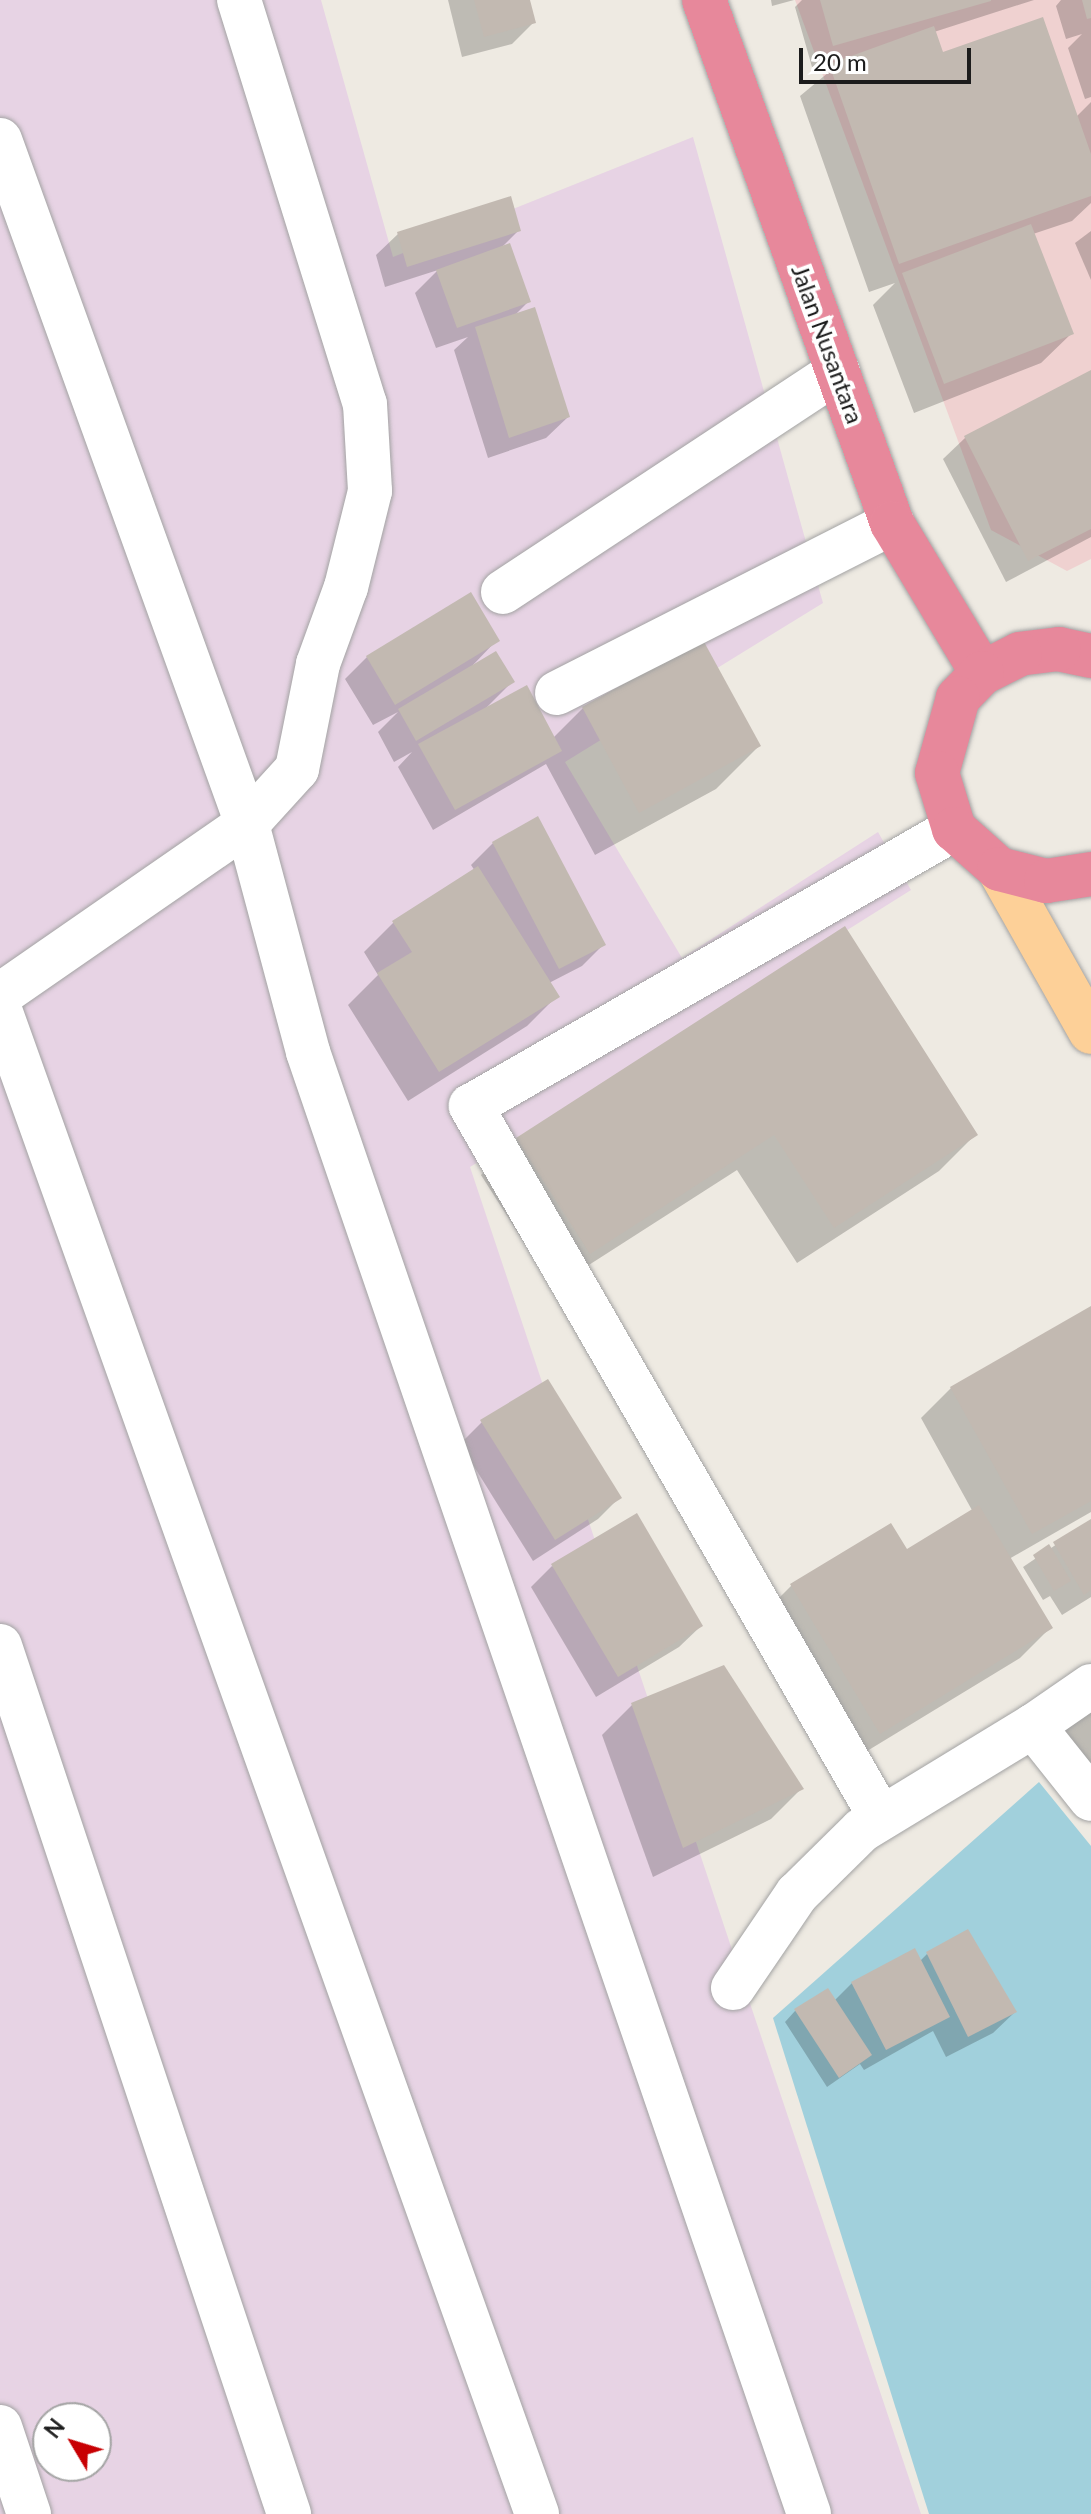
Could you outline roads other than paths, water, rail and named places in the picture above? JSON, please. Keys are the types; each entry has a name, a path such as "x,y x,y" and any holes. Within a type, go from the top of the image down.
{"highway":[{"name":"Jalan Nusantara","path":"704,0 892,523 982,673"},
{"path":"1091,656 1059,649 1020,654 982,673 958,698 937,773 954,829 999,869 1046,881 1091,874"}],"main road":[{"path":"999,869 1091,1032"}],"lane":[{"path":"0,995 247,824 297,769 318,664 346,587 370,491 365,404 239,0"},
{"path":"0,140 247,824 308,1052 809,2514"},
{"path":"503,592 838,371"},
{"path":"557,693 892,523"},
{"path":"881,1818 471,1106 954,829"},
{"path":"0,1010 537,2514"},
{"path":"0,1646 289,2514"},
{"path":"733,1988 797,1894 862,1830 1033,1726 1091,1686"},
{"path":"1033,1726 1091,1799"},
{"path":"0,2427 29,2514"}],"water":[{"path":"1039,1782 1091,1846 1091,2514 929,2514 773,2018"}]}
